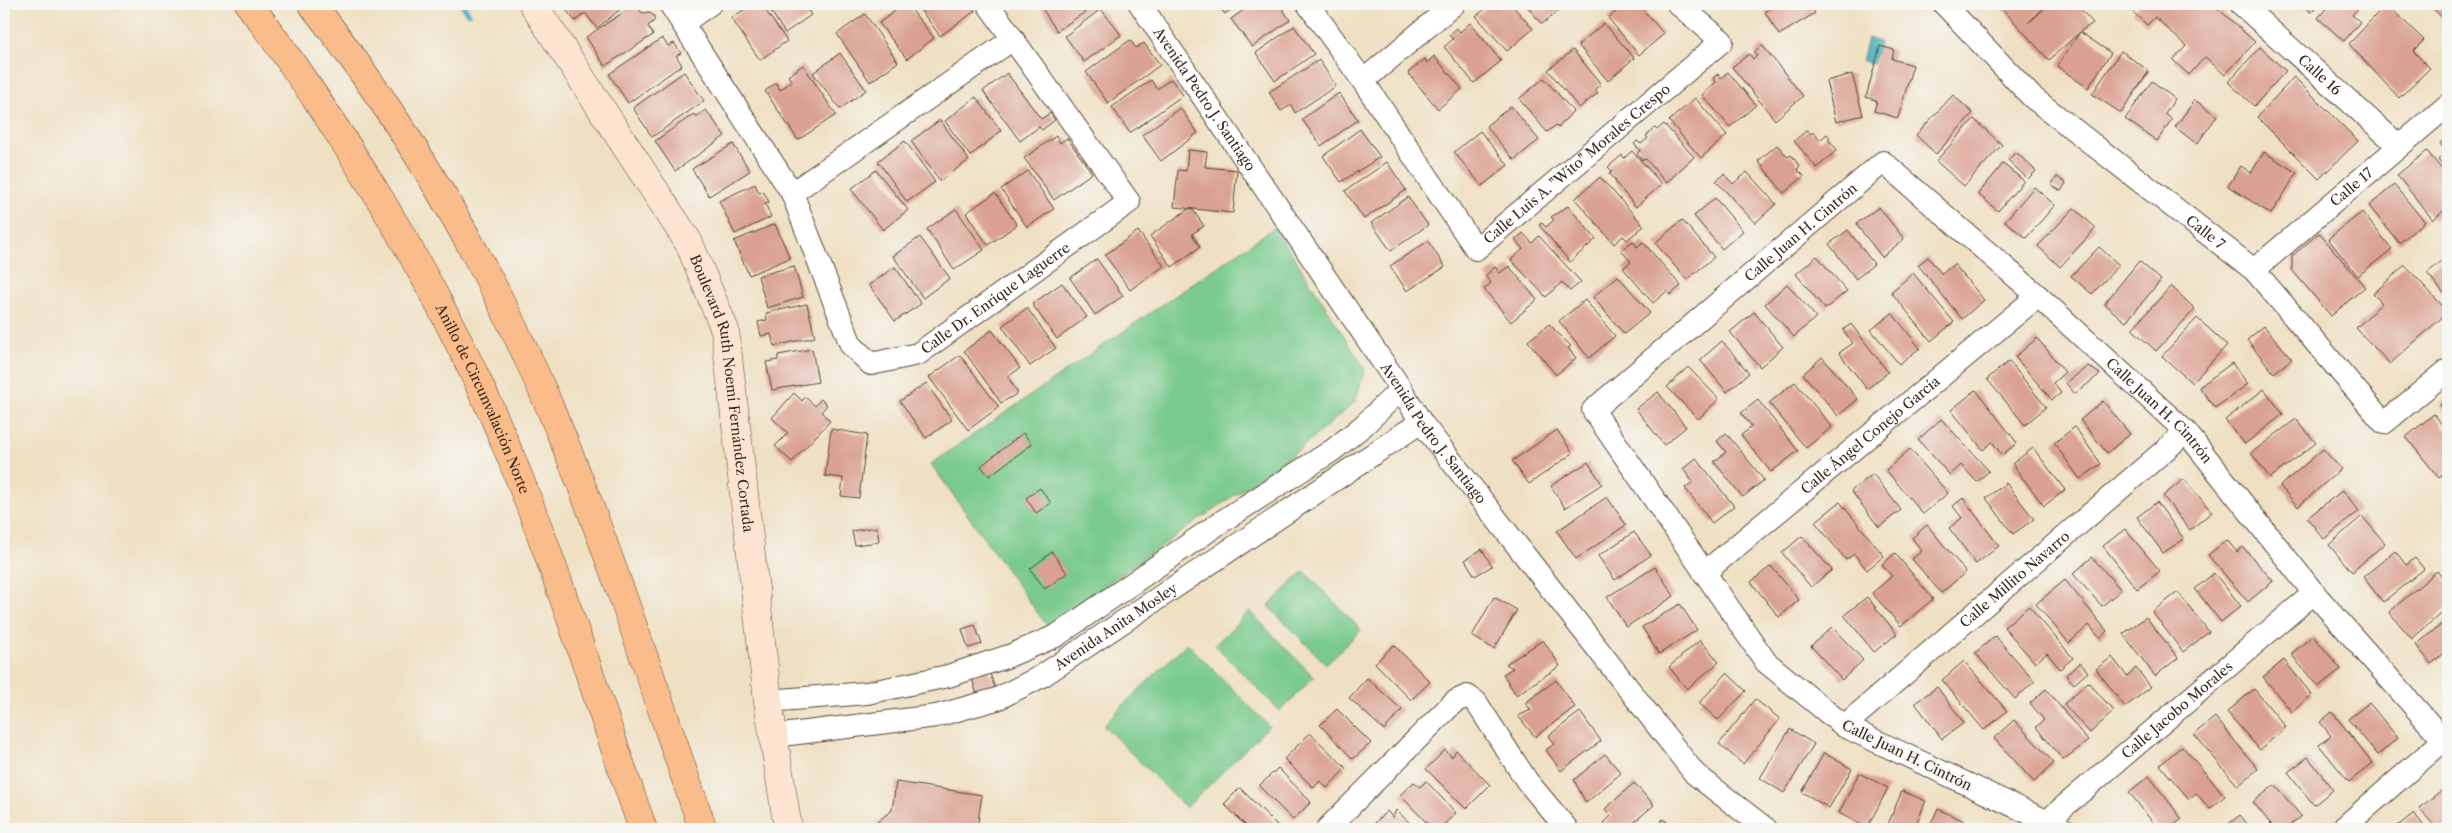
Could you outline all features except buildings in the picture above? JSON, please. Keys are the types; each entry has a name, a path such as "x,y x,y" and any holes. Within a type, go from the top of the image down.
{"highway":[{"name":"Anillo de Circunvalación Norte","path":"249,4 301,78 395,225 421,270 490,408 548,558 643,829"},
{"path":"312,4 375,88 442,194 478,259 527,358 561,434 606,553 703,829"}],"street":[{"name":"Boulevard Ruth Noemí Fernández Cortada","path":"534,4 689,243 725,330 768,701 788,829"},
{"name":"Calle Dr. Enrique Laguerre","path":"670,4 792,193 851,345 871,364 918,354 1128,202 988,4"},
{"path":"683,23 710,4"},
{"name":"Avenida Pedro J. Santiago","path":"1140,4 1401,389 1421,422 1695,774 1766,829"},
{"name":"Calle Luis A. \"Wito\" Morales Crespo","path":"1308,4 1476,249 1722,41 1678,4"},
{"path":"1363,82 1454,4"},
{"name":"Calle 16","path":"2241,4 2399,146"},
{"name":"Calle 7","path":"1949,6 2032,97 2254,270 2384,423 2448,370"},
{"path":"792,193 1013,39"},
{"name":"Calle 17","path":"2254,270 2448,105"},
{"name":"Calle Juan H. Cintrón","path":"2051,827 1844,726 1766,662 1593,410 1883,162 2038,296 2186,432 2314,593 2446,743"},
{"name":"Calle Ángel Conejo García","path":"1704,573 2038,296"},
{"name":"Avenida Anita Mosley","path":"768,701 867,693 948,676 1008,656 1056,636 1221,522 1333,450 1364,425 1401,389"},
{"name":"Avenida Anita Mosley","path":"774,736 936,716 997,699 1042,676 1421,422"},
{"name":"Calle Millito Navarro","path":"1844,726 2186,432"},
{"name":"Calle Jacobo Morales","path":"2051,827 2314,593"},
{"path":"1327,829 1454,702 1467,696 1476,702 1526,781 1567,829"},
{"path":"2342,829 2446,743"}],"green space":[{"path":"1275,227 1365,369 1355,402 1296,452 1047,626 931,464"},
{"path":"1304,571 1361,630 1326,664 1268,606"},
{"path":"1249,611 1314,677 1280,711 1215,645"},
{"path":"1187,643 1269,726 1186,808 1103,725"}],"water":[{"path":"1868,38 1880,42 1873,64 1862,61"}],"waterway":[{"path":"462,4 468,13"}]}
